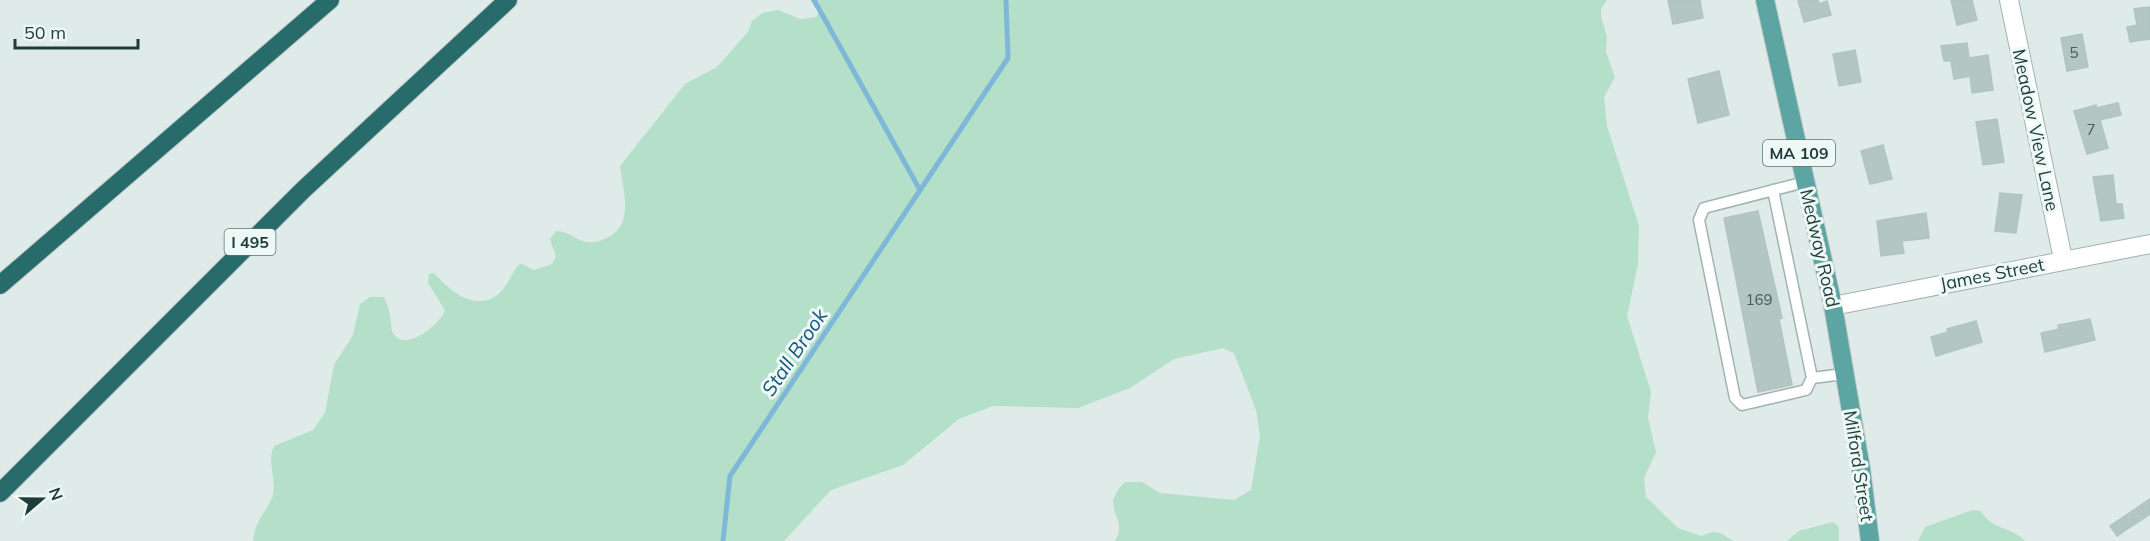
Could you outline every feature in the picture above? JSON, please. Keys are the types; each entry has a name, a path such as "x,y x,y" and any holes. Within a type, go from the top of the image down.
{"highway":[{"path":"0,285 330,0"},
{"name":"I 495","path":"0,493 303,190 508,0"}],"main road":[{"name":"Medway Road","path":"1765,0 1833,306 1846,382"},
{"name":"Milford Street","path":"1846,382 1870,541"}],"street":[{"name":"Meadow View Lane","path":"2009,0 2063,259"},
{"name":"James Street","path":"1833,306 2063,259 2150,244"}],"lane":[{"path":"1773,190 1812,378 1806,390 1742,405 1735,398 1699,220 1704,208 1773,190 1805,182"},
{"path":"1812,378 1846,382"}],"green space":[{"path":"810,0 1607,0 1601,9 1601,16 1607,37 1606,52 1615,77 1604,97 1607,126 1639,226 1638,264 1627,316 1651,392 1648,418 1656,452 1644,478 1646,497 1678,528 1701,536 1712,532 1720,533 1734,541 1115,541 1119,525 1113,506 1114,499 1117,491 1125,482 1142,482 1160,493 1234,500 1251,490 1260,436 1256,410 1234,353 1223,348 1174,359 1130,388 1078,408 993,406 959,419 903,465 831,490 784,541 253,541 258,522 272,498 274,485 271,459 274,446 313,430 325,413 334,365 353,335 360,304 370,297 384,297 390,313 393,333 398,339 413,339 430,329 445,310 428,283 429,274 434,273 454,292 470,300 487,300 502,290 518,265 522,264 534,270 552,264 556,257 550,239 556,231 587,242 599,241 610,236 622,223 625,214 620,166 685,84 717,67 748,32 752,21 762,13 778,10 800,19 816,17 819,12"},
{"path":"1973,510 1981,511 1990,522 2020,536 2025,541 1918,541 1925,527"},
{"path":"1833,522 1839,527 1839,541 1787,541 1799,531"}],"building":[{"path":"1668,0 1700,0 1703,18 1673,24"},
{"path":"1798,0 1818,0 1819,4 1827,1 1831,15 1804,22"},
{"path":"1951,0 1972,0 1977,20 1957,25"},
{"path":"2150,7 2150,39 2130,42 2127,27 2137,25 2134,9"},
{"path":"2082,34 2088,67 2067,71 2061,38"},
{"path":"1967,43 1969,58 1988,55 1993,90 1972,93 1970,76 1954,79 1951,61 1944,61 1941,46"},
{"path":"1855,50 1861,82 1839,86 1833,54"},
{"path":"1719,71 1729,115 1698,123 1688,79"},
{"path":"2118,103 2121,115 2100,120 2108,148 2087,154 2074,111 2096,105 2096,108"},
{"path":"1997,119 2004,162 1983,165 1976,122"},
{"path":"1883,145 1892,179 1870,184 1861,151"},
{"path":"2113,175 2116,204 2122,204 2124,218 2101,221 2093,177"},
{"path":"2000,193 2022,195 2016,233 1995,231"},
{"path":"1758,211 1782,318 1779,319 1792,385 1758,392 1724,218"},
{"path":"1926,213 1929,238 1902,241 1904,253 1881,256 1877,221"},
{"path":"2090,319 2095,340 2045,352 2041,333 2059,329 2058,325"},
{"path":"1976,321 1982,342 1936,356 1931,337 1948,332 1947,329"},
{"path":"2150,499 2150,514 2117,536 2110,526"}],"waterway":[{"name":"Stall Brook","path":"814,0 920,190"},
{"name":"Stall Brook","path":"723,541 730,476 1008,58 1006,0"}]}
